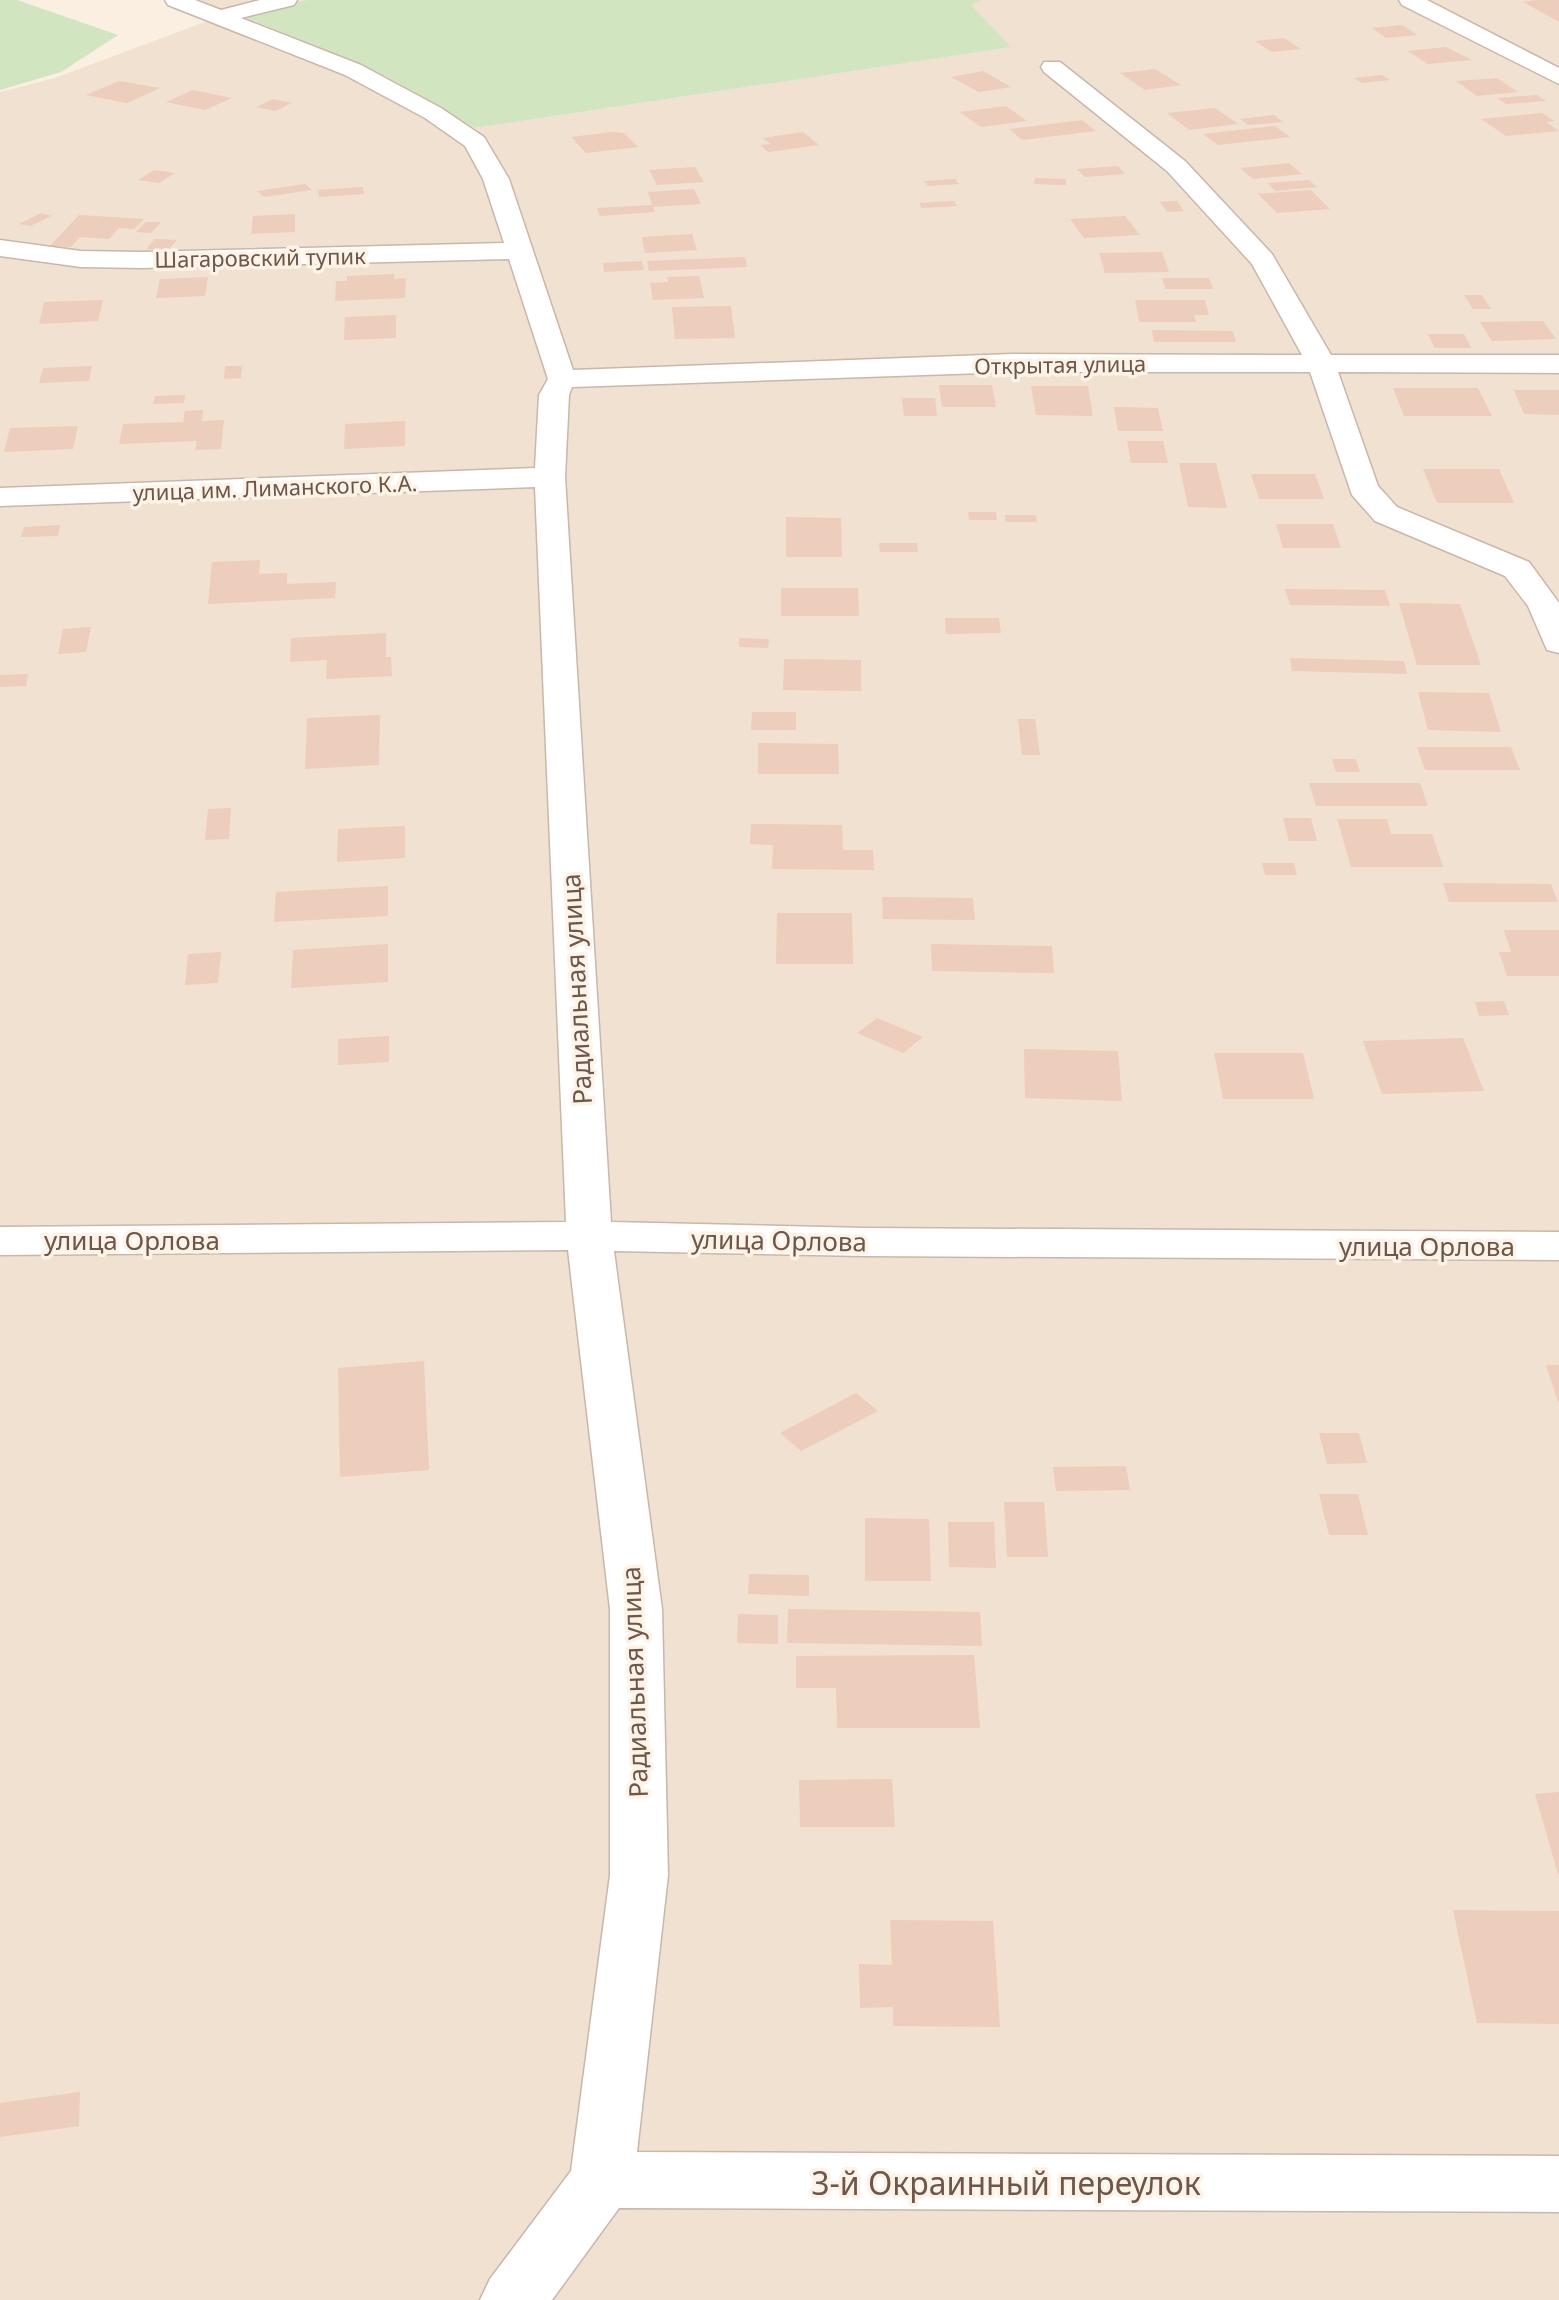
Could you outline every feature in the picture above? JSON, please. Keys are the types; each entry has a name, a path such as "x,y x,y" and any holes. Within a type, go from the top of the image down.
{"street":[{"path":"176,0 223,16 353,70 433,113 475,142 496,179 562,379"},
{"path":"223,16 286,0"},
{"path":"1410,0 1559,77"},
{"path":"1509,49 1547,44"},
{"path":"1052,67 1176,166 1263,260 1321,363 1363,488 1386,514 1517,569 1544,605 1559,643"},
{"name":"Шагаровский тупик","path":"0,248 81,259 141,260 521,251"},
{"name":"Открытая улица","path":"562,379 1013,363 1559,364"},
{"name":"Радиальная улица","path":"562,379 554,395 550,477 589,1236 636,1609 639,1875 602,2180"},
{"name":"улица им. Лиманского К.А.","path":"0,497 550,477"},
{"name":"улица Орлова","path":"0,1241 589,1236 881,1242 1559,1246"},
{"path":"513,2300 602,2180"},
{"name":"3-й Окраинный переулок","path":"602,2180 1559,2184"}],"shaded area":[{"path":"176,0 307,0 245,15 388,77 475,128 1010,47 970,5 982,0 1559,0 1559,2300 0,2300 0,92 55,78 221,16"}],"green space":[{"path":"0,0 17,0 118,35 61,72 0,90"},
{"path":"307,0 982,0 971,5 1011,47 475,128 388,77 243,16"}],"building":[{"path":"1536,0 1559,0 1559,22 1523,2"},
{"path":"1403,25 1417,35 1386,38 1372,28"},
{"path":"1284,38 1301,49 1272,52 1255,41"},
{"path":"1446,47 1472,60 1428,64 1408,51"},
{"path":"1155,69 1181,85 1145,90 1120,73"},
{"path":"983,71 1011,87 979,92 951,77"},
{"path":"1382,75 1390,80 1362,83 1354,78"},
{"path":"1497,78 1518,92 1477,96 1456,81"},
{"path":"119,81 160,88 127,103 86,95"},
{"path":"193,90 232,98 205,110 166,102"},
{"path":"1537,95 1546,101 1506,104 1497,98"},
{"path":"273,99 292,103 275,111 256,107"},
{"path":"1006,106 1027,121 981,127 960,112"},
{"path":"1215,108 1238,124 1189,130 1167,113"},
{"path":"1542,113 1554,121 1546,122 1559,131 1506,136 1481,119"},
{"path":"1274,115 1283,122 1248,125 1240,119"},
{"path":"1082,120 1096,131 1022,140 1009,129"},
{"path":"1275,126 1290,137 1218,145 1203,134"},
{"path":"803,132 819,145 768,152 760,145 770,144 763,138"},
{"path":"624,133 638,147 586,153 571,137"},
{"path":"1289,163 1302,174 1253,179 1240,168"},
{"path":"1118,166 1125,174 1085,177 1077,169"},
{"path":"695,167 704,182 657,185 649,170"},
{"path":"154,170 175,173 159,183 138,180"},
{"path":"1035,178 1066,179 1066,185 1034,184"},
{"path":"955,179 959,184 928,186 924,181"},
{"path":"1309,180 1317,187 1275,191 1268,183"},
{"path":"305,184 312,190 264,197 257,191"},
{"path":"363,187 364,194 319,197 318,190"},
{"path":"694,189 701,204 653,207 648,192"},
{"path":"1311,190 1330,209 1277,213 1258,194"},
{"path":"954,201 957,206 922,208 919,203"},
{"path":"1177,201 1184,211 1167,212 1160,202"},
{"path":"652,205 655,212 600,216 597,208"},
{"path":"41,213 52,216 30,226 19,224"},
{"path":"295,214 295,232 251,234 253,216"},
{"path":"79,215 144,219 134,229 119,228 109,239 80,237 71,247 50,246"},
{"path":"1125,216 1140,235 1084,238 1070,219"},
{"path":"146,222 161,222 151,233 136,232"},
{"path":"692,234 697,250 645,253 642,237"},
{"path":"155,239 177,240 168,250 146,249"},
{"path":"1162,252 1169,272 1105,273 1099,253"},
{"path":"745,257 747,267 649,271 647,261"},
{"path":"642,261 644,270 604,272 603,263"},
{"path":"394,274 394,279 406,278 405,298 335,301 336,281 347,281 347,276"},
{"path":"699,276 704,298 653,300 650,283 668,282 667,277"},
{"path":"208,277 205,296 156,298 160,279"},
{"path":"1162,278 1209,278 1213,289 1165,289"},
{"path":"1464,295 1482,295 1491,309 1473,309"},
{"path":"103,300 98,321 39,324 44,302"},
{"path":"1135,300 1205,300 1209,315 1194,315 1196,322 1139,322"},
{"path":"731,306 735,338 675,339 672,307"},
{"path":"396,315 396,338 344,340 345,317"},
{"path":"1543,321 1556,339 1492,341 1480,322"},
{"path":"1152,330 1233,331 1236,342 1154,342"},
{"path":"1428,334 1464,334 1471,348 1435,348"},
{"path":"92,366 89,381 39,383 43,368"},
{"path":"225,366 242,366 241,378 224,379"},
{"path":"939,385 992,385 996,407 942,407"},
{"path":"1031,386 1088,386 1093,416 1036,415"},
{"path":"1393,388 1478,388 1492,416 1404,416"},
{"path":"1514,390 1559,390 1559,415 1524,414"},
{"path":"185,395 184,403 153,404 155,396"},
{"path":"902,398 935,398 937,416 904,416"},
{"path":"1114,407 1158,408 1163,431 1118,431"},
{"path":"203,410 202,421 224,420 221,449 195,450 197,441 119,444 123,424 183,422 185,411"},
{"path":"405,421 405,446 344,449 345,424"},
{"path":"78,426 73,449 4,452 10,428"},
{"path":"1127,441 1163,441 1168,463 1131,463"},
{"path":"1179,463 1216,463 1227,508 1188,507"},
{"path":"1423,469 1499,469 1514,503 1437,503"},
{"path":"1251,474 1315,474 1324,499 1259,499"},
{"path":"968,512 996,512 997,520 969,520"},
{"path":"1005,515 1036,515 1037,522 1006,522"},
{"path":"786,517 841,518 842,557 786,557"},
{"path":"1276,524 1333,524 1341,548 1283,548"},
{"path":"60,525 58,536 21,537 24,527"},
{"path":"879,543 917,543 918,552 880,552"},
{"path":"260,560 259,574 287,573 287,584 336,582 335,598 208,604 212,562"},
{"path":"781,588 858,588 859,616 781,616"},
{"path":"1285,589 1385,590 1390,606 1290,605"},
{"path":"1399,603 1460,604 1481,665 1417,665"},
{"path":"945,618 999,618 1001,633 946,634"},
{"path":"91,627 86,652 58,654 63,629"},
{"path":"386,633 386,657 391,657 392,676 326,679 327,660 290,662 291,638"},
{"path":"739,638 769,639 768,648 739,647"},
{"path":"1290,658 1404,661 1407,674 1292,671"},
{"path":"784,659 861,660 861,691 783,690"},
{"path":"28,674 26,686 0,687 0,675"},
{"path":"1418,692 1489,693 1501,732 1428,730"},
{"path":"752,712 796,712 796,730 751,730"},
{"path":"380,715 379,765 305,769 307,718"},
{"path":"1018,719 1035,719 1040,755 1022,755"},
{"path":"758,743 838,744 839,774 758,774"},
{"path":"1417,747 1511,747 1520,770 1425,770"},
{"path":"1332,759 1356,759 1360,772 1336,772"},
{"path":"1309,783 1420,783 1428,806 1316,806"},
{"path":"231,808 229,839 205,840 208,809"},
{"path":"1283,818 1311,818 1317,841 1289,841"},
{"path":"1337,819 1387,819 1391,834 1432,834 1443,867 1351,867"},
{"path":"751,824 842,825 843,850 873,850 874,870 772,869 773,845 750,844"},
{"path":"405,826 405,858 337,862 338,829"},
{"path":"1262,863 1294,863 1297,875 1265,875"},
{"path":"1443,883 1551,884 1558,902 1449,902"},
{"path":"388,886 388,916 274,922 276,892"},
{"path":"882,897 973,898 975,920 883,919"},
{"path":"777,913 852,913 853,964 776,964"},
{"path":"1504,930 1559,930 1559,976 1507,976 1499,952 1511,952"},
{"path":"388,944 388,982 291,988 293,950"},
{"path":"931,944 1052,946 1054,973 932,971"},
{"path":"221,952 218,983 185,985 188,954"},
{"path":"1504,1001 1509,1015 1479,1016 1475,1002"},
{"path":"877,1018 923,1037 903,1053 857,1033"},
{"path":"389,1036 389,1062 338,1065 338,1039"},
{"path":"1463,1038 1484,1091 1382,1094 1363,1041"},
{"path":"1024,1049 1118,1051 1122,1101 1025,1098"},
{"path":"1214,1053 1303,1053 1314,1099 1223,1099"},
{"path":"424,1361 429,1470 340,1477 338,1368"},
{"path":"1546,1365 1559,1365 1558,1402"},
{"path":"856,1393 878,1411 801,1451 780,1433"},
{"path":"1319,1433 1359,1433 1367,1463 1327,1464"},
{"path":"1126,1466 1130,1490 1056,1491 1053,1467"},
{"path":"1319,1494 1358,1494 1368,1535 1329,1535"},
{"path":"1004,1502 1044,1502 1048,1557 1007,1557"},
{"path":"865,1518 929,1519 931,1581 865,1581"},
{"path":"948,1522 994,1522 996,1568 949,1567"},
{"path":"749,1574 809,1575 809,1596 748,1594"},
{"path":"788,1609 980,1612 982,1646 787,1643"},
{"path":"738,1614 778,1615 778,1644 737,1643"},
{"path":"974,1655 980,1728 837,1728 836,1688 796,1688 796,1656"},
{"path":"892,1779 895,1827 800,1827 799,1780"},
{"path":"1559,1792 1559,1874 1558,1874 1535,1794"},
{"path":"1453,1910 1559,1911 1559,2024 1477,2023"},
{"path":"890,1920 993,1921 1000,2027 893,2026 893,2007 860,2008 859,1964 892,1965"},
{"path":"80,2092 79,2126 0,2137 0,2103"}]}
